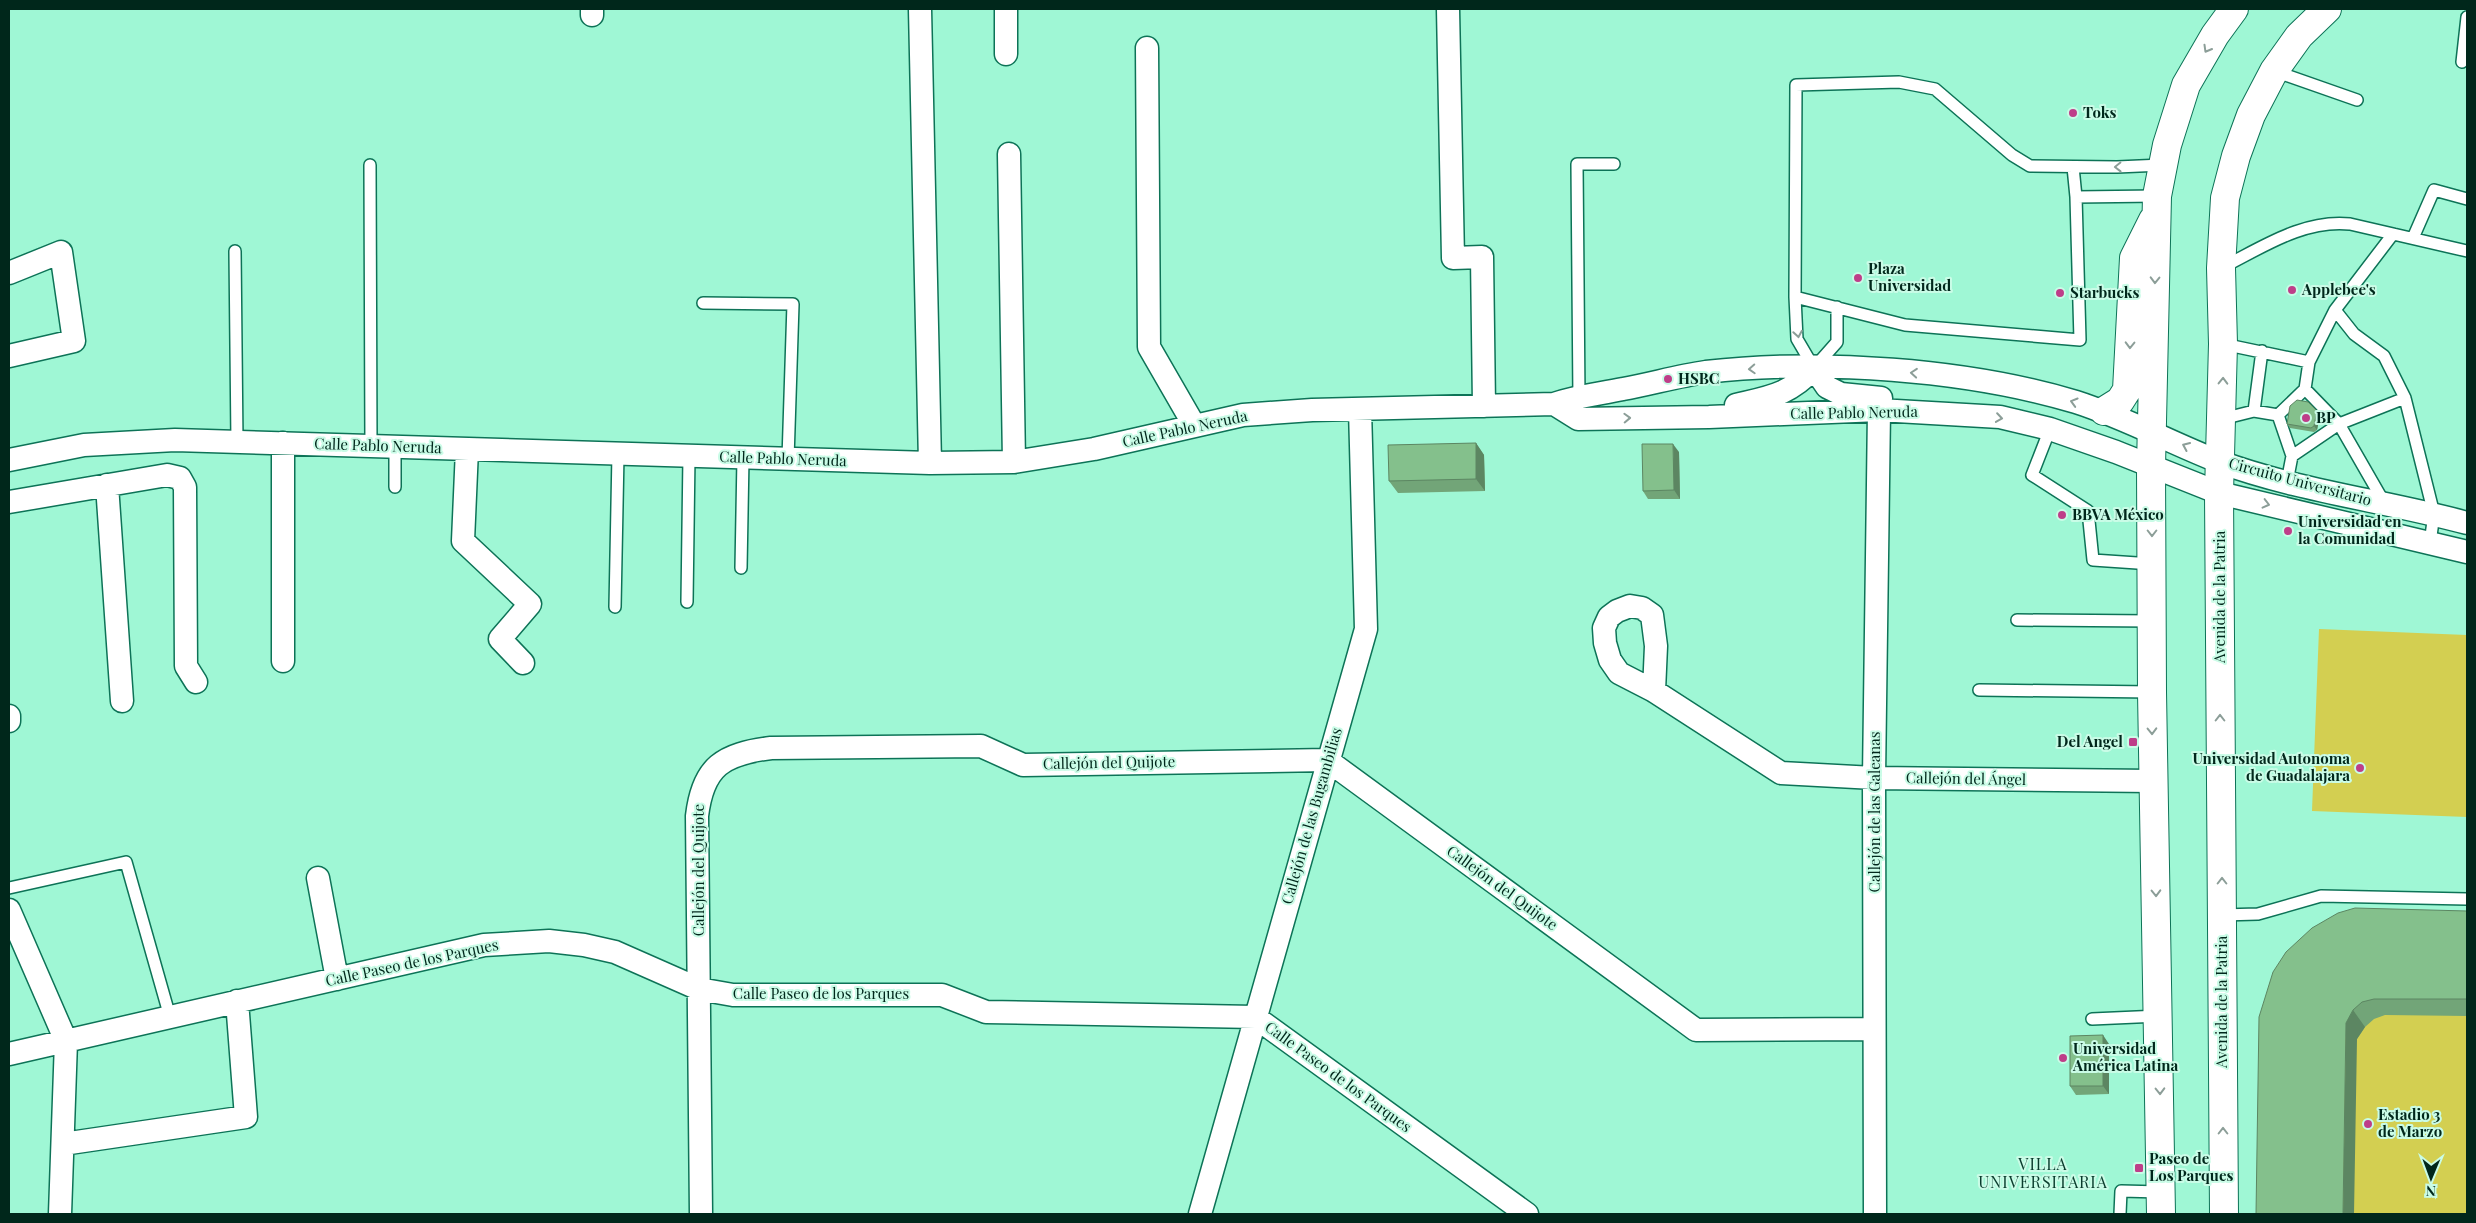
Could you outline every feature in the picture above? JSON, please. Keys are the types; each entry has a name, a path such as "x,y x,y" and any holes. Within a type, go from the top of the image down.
{"main road":[{"path":"2161,1203 2159,1016 2153,781 2151,467 2157,205 2163,165 2186,85 2215,35 2234,9"},
{"name":"Avenida de la Patria","path":"2224,1214 2219,493 2223,344 2222,268 2225,198 2236,156 2251,115 2274,71 2299,36 2327,9"},
{"path":"2104,411 2120,401 2127,390 2134,258 2157,205"}],"street":[{"path":"920,9 930,463"},
{"path":"1006,9 1006,54"},
{"path":"1448,9 1453,258 1482,257 1484,406"},
{"path":"1147,48 1149,347 1194,425"},
{"path":"1009,154 1014,462"},
{"path":"9,273 61,252 74,341 9,356"},
{"path":"1709,417 1735,405 1783,393 1800,383 1814,368 1827,387 1841,394 1926,403 1965,414"},
{"name":"Calle Pablo Neruda","path":"9,460 84,445 123,442 237,442 930,463 1014,462 1094,449 1243,415 1360,409 1554,404 1579,396 1621,390 1705,372 1814,368 1867,368 1979,380 2034,392 2104,411 2152,431"},
{"path":"1554,404 1578,419"},
{"name":"Callejón de las Bugambilias","path":"1200,1214 1327,760 1366,629 1360,409"},
{"name":"Calle Pablo Neruda","path":"1578,419 1709,417 1879,410 1965,414 2000,417 2050,430 2151,467"},
{"name":"Callejón de las Galeanas","path":"1875,1214 1874,778 1879,410"},
{"name":"Circuito Universitario","path":"2152,431 2220,462 2288,482 2467,523"},
{"path":"283,661 284,444"},
{"path":"467,449 463,541 530,604 500,638 523,663"},
{"name":"Circuito Universitario","path":"2151,467 2219,493 2467,552"},
{"path":"9,502 166,475 180,478 185,487 186,666 196,682"},
{"path":"107,485 122,701"},
{"name":"Callejón del Ángel","path":"1654,691 1781,773 1874,778 2153,781"},
{"path":"9,716 9,721"},
{"name":"Callejón del Quijote","path":"701,1214 696,816 699,796 707,777 723,760 744,751 771,748 980,746 1023,765 1327,760 1696,1030 1874,1029"},
{"path":"318,878 337,978"},
{"path":"9,910 66,1041 60,1214"},
{"name":"Calle Paseo de los Parques","path":"9,1054 484,945 549,941 584,944 615,952 699,989 733,995 942,995 986,1012 1255,1017 1527,1214"},
{"path":"63,1144 246,1117 237,1001"}],"lane":[{"path":"2462,62 2467,17"},
{"path":"2274,71 2357,100"},
{"path":"1837,308 1837,342 1814,368 1797,339 1795,297 1796,85 1899,82 1935,89 2012,155 2030,166 2163,165"},
{"path":"1578,419 1577,164 1614,164"},
{"path":"370,165 371,446"},
{"path":"1795,297 1905,325 2080,340 2076,197 2073,167"},
{"path":"2413,238 2434,190 2467,199"},
{"path":"2076,197 2157,205"},
{"path":"2222,268 2317,224 2333,222 2350,224 2467,251"},
{"path":"2278,415 2305,389 2309,362 2335,310 2393,234"},
{"path":"235,251 237,442"},
{"path":"703,303 793,304 788,459"},
{"path":"2335,310 2354,334 2384,356 2405,398 2434,514 2430,544"},
{"path":"2223,344 2309,362"},
{"path":"2254,411 2262,351"},
{"path":"2305,389 2339,424 2385,504"},
{"path":"2292,456 2339,424 2405,398"},
{"path":"2222,419 2254,411 2278,415"},
{"path":"2278,415 2292,456 2288,482"},
{"path":"2050,430 2032,475 2088,511 2093,560 2152,564"},
{"path":"395,447 395,487"},
{"path":"615,606 618,454"},
{"path":"687,602 689,456"},
{"path":"741,568 743,458"},
{"path":"2017,620 2152,621"},
{"path":"1979,690 2152,692"},
{"path":"9,888 126,862 170,1017"},
{"path":"2222,915 2258,914 2321,896 2467,899"},
{"path":"2092,1018 2159,1016"},
{"path":"2120,1214 2121,1191 2161,1203"}],"shaded area":[{"path":"2319,629 2467,635 2467,817 2312,811"},
{"name":"Estadio 3 de Marzo","path":"2467,927 2467,1214 2268,1214 2271,1033"}],"building":[{"name":"BP","path":"2297,400 2308,402 2317,411 2314,426 2311,428 2287,424 2290,406"},
{"path":"1476,443 1476,479 1389,481 1388,445"},
{"path":"1642,444 1673,444 1674,490 1643,491"},
{"name":"Estadio 3 de Marzo","path":"2355,908 2467,911 2467,999 2374,999 2362,1002 2353,1010 2346,1023 2343,1214 2256,1214 2259,1017 2273,972 2286,952 2312,928 2338,913"},
{"path":"2103,1035 2103,1086 2070,1086 2070,1036"}],"place":[{"name":"Toks","path":"2073,113"},
{"name":"Plaza Universidad","path":"1858,278"},
{"name":"Applebee's","path":"2292,290"},
{"name":"Starbucks","path":"2060,293"},
{"name":"HSBC","path":"1668,379"},
{"name":"BP","path":"2306,418"},
{"name":"BBVA México","path":"2062,515"},
{"name":"Universidad en la Comunidad","path":"2288,531"},
{"name":"Del Angel","path":"2133,742"},
{"name":"Universidad Autonoma de Guadalajara","path":"2360,768"},
{"name":"Universidad América Latina","path":"2063,1058"},
{"name":"Estadio 3 de Marzo","path":"2368,1124"},
{"name":"Paseo de Los Parques","path":"2139,1168"}],"district":[{"name":"VILLA UNIVERSITARIA","path":"2043,1173"}]}
